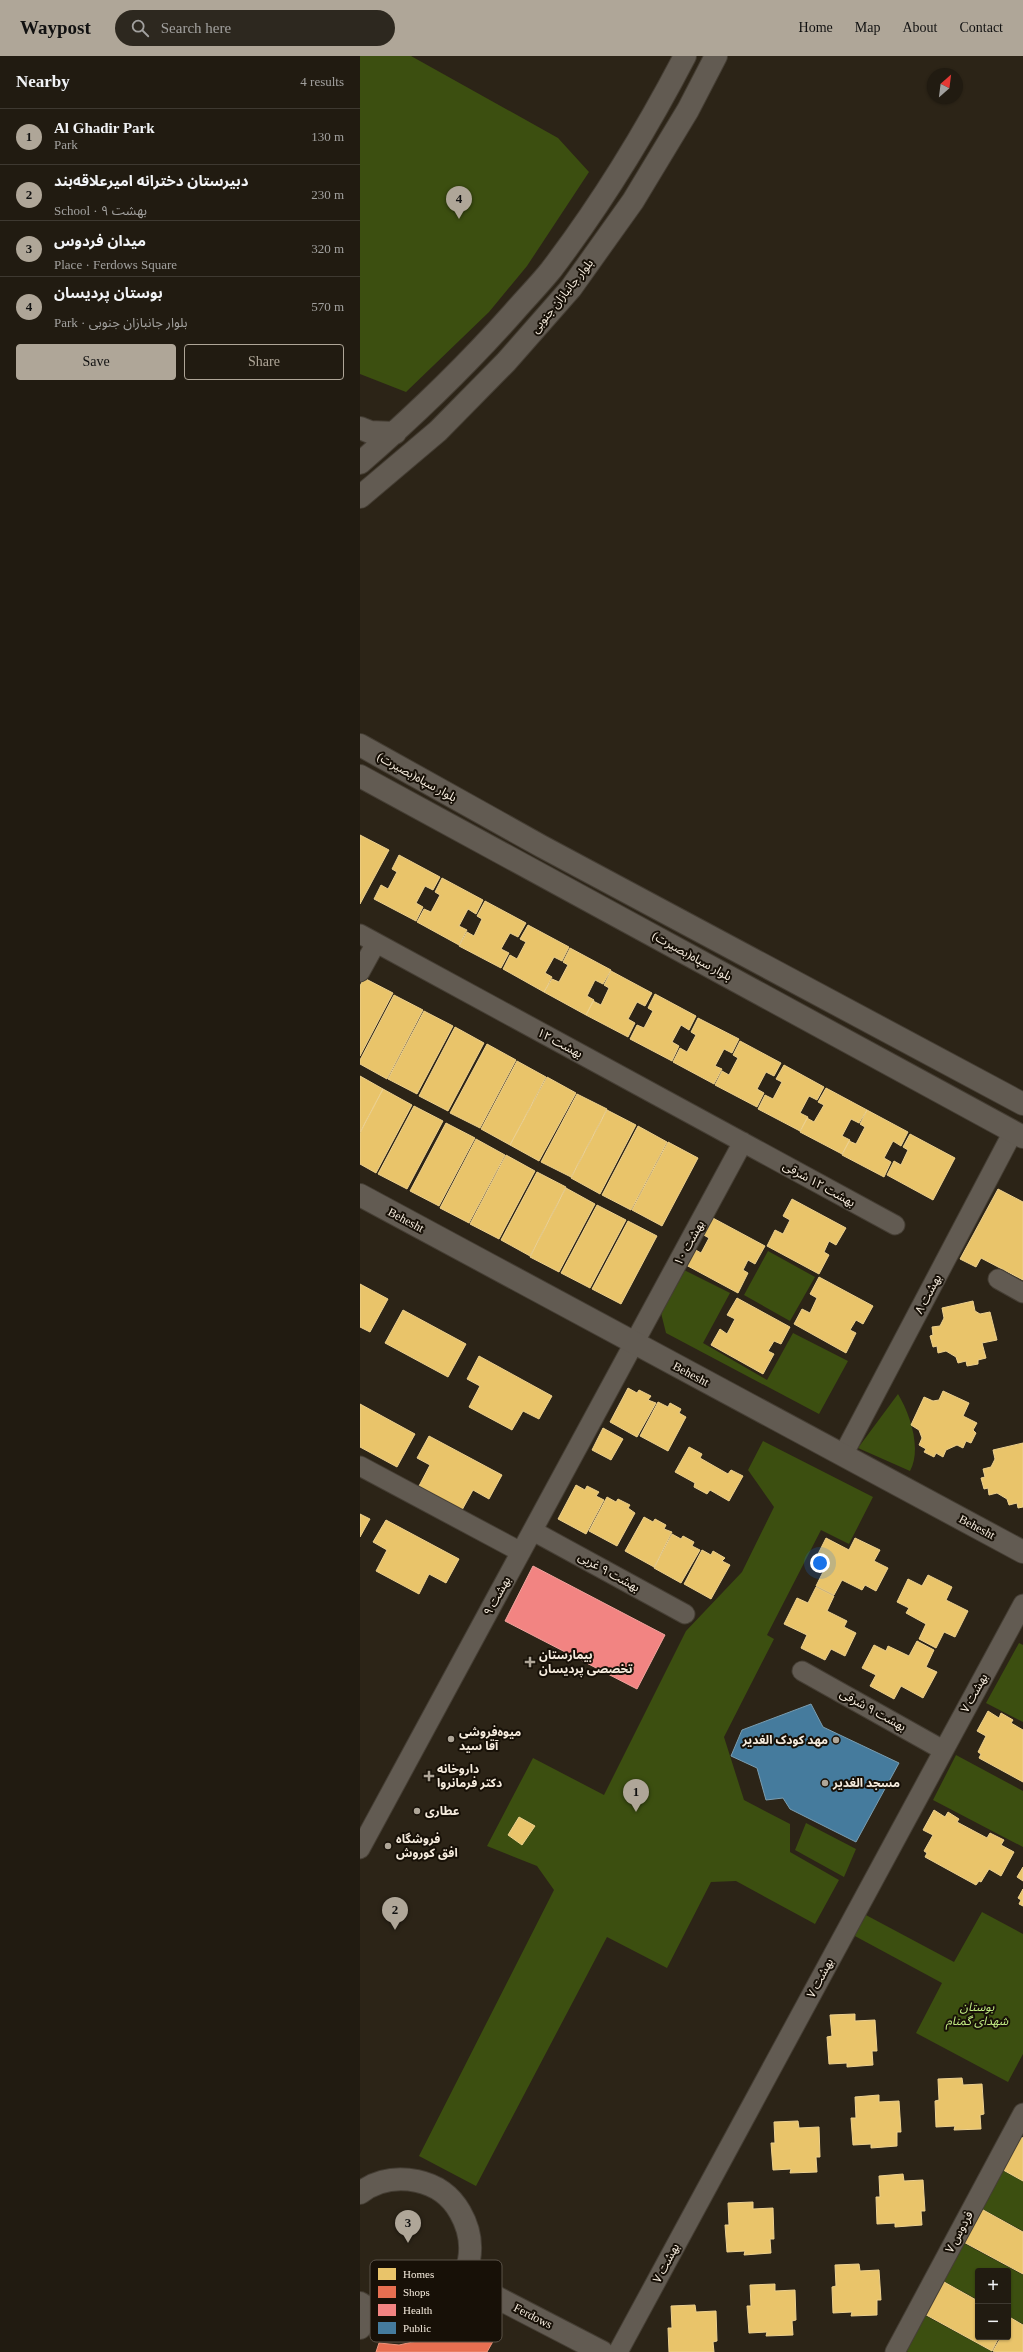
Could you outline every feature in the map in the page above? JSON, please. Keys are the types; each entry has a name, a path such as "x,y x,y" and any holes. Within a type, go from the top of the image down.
{"main road":[{"name":"بلوار جانبازان جنوبی","path":"360,463 420,412 487,343 550,271 611,187 664,97 686,56"},
{"name":"بلوار جانبازان جنوبی","path":"360,497 438,431 506,362 571,288 633,201 688,110 716,56"},
{"path":"360,428 370,432 395,433"},
{"name":"بلوار سپاه(بصیرت)","path":"360,745 541,846 1023,1104"},
{"name":"بلوار سپاه(بصیرت)","path":"360,776 1020,1129"},
{"path":"530,867 541,846"},
{"name":"Behesht","path":"360,1195 1023,1552"},
{"path":"360,2193 366,2188 385,2181 404,2179 430,2185 448,2196 456,2205 466,2223 471,2242 470,2260"},
{"name":"Ferdows","path":"502,2300 602,2352"}],"street":[{"path":"360,972 368,939"},
{"name":"بهشت ۱۲","path":"368,939 743,1142"},
{"name":"بهشت ۸","path":"843,1455 1020,1129"},
{"name":"بهشت ۱۲ شرقی","path":"743,1142 896,1225"},
{"name":"بهشت ۱۰","path":"634,1343 743,1142"},
{"path":"998,1279 1023,1293"},
{"name":"بهشت ۹","path":"360,1849 367,1819 533,1531 634,1343"},
{"path":"360,1466 521,1552"},
{"name":"بهشت ۹ غربی","path":"533,1531 685,1614"},
{"name":"بهشت ۷","path":"618,2352 1023,1604"},
{"name":"بهشت ۹ شرقی","path":"802,1671 943,1750"},
{"name":"فردوس ۷","path":"895,2352 1023,2113"}],"green space":[{"path":"360,56 411,56 558,138 589,172 527,266 489,312 406,392 360,374"},
{"path":"768,1251 815,1277 790,1321 744,1295"},
{"path":"682,1269 730,1293 703,1343 767,1380 793,1333 848,1361 819,1414 666,1333 661,1313"},
{"path":"898,1394 907,1411 915,1442 915,1452 910,1471 858,1448"},
{"path":"763,1441 873,1497 849,1544 821,1530 767,1635 774,1639 724,1737 744,1800 790,1824 790,1852 839,1880 815,1924 736,1881 711,1882 667,1968 607,1937 476,2186 419,2156 554,1890 537,1866 487,1846 533,1758 604,1795 686,1631 742,1572 774,1507 748,1470"},
{"path":"1019,1643 1023,1645 1023,1722 986,1703"},
{"path":"956,1755 1023,1791 1023,1847 933,1800"},
{"path":"806,1823 856,1849 844,1877 795,1850"},
{"name":"بوستان شهدای گمنام","path":"982,1912 1023,1934 1023,2054 1008,2082 916,2033 942,1983 853,1935 864,1914 954,1962"},
{"path":"996,2167 1023,2181 1023,2231 975,2205"},
{"path":"956,2239 1010,2268 975,2268 975,2298 936,2277"},
{"path":"1011,2269 1023,2275 1023,2324 1011,2318"},
{"path":"917,2311 993,2352 908,2352 898,2347"}],"building: Homes":[{"path":"360,835 389,850 360,904"},
{"path":"399,855 440,877 433,890 425,886 416,903 423,907 416,921 374,899 381,885 388,889 397,872 392,869"},
{"path":"442,878 483,900 476,914 468,909 459,926 467,930 459,945 417,922 424,909 431,912 440,895 435,892"},
{"path":"485,901 526,923 518,937 510,933 501,949 509,953 501,968 459,946 467,932 474,936 482,919 477,916"},
{"path":"528,925 569,947 562,961 554,957 545,973 552,977 544,992 503,969 510,955 517,959 526,942 520,939"},
{"path":"570,948 611,970 603,984 595,980 587,996 594,1000 586,1015 544,992 552,979 559,982 568,965 563,962"},
{"path":"611,971 652,993 645,1006 637,1002 628,1019 635,1023 628,1037 586,1015 593,1001 601,1005 609,988 604,985"},
{"path":"364,978 393,993 360,1056 360,986"},
{"path":"655,994 696,1016 689,1030 681,1025 672,1042 679,1046 672,1061 630,1039 637,1025 644,1028 653,1011 648,1008"},
{"path":"394,995 423,1010 387,1079 360,1064 360,1060"},
{"path":"424,1011 453,1026 417,1094 388,1079"},
{"path":"698,1018 739,1039 732,1053 724,1049 715,1066 722,1069 714,1084 673,1062 680,1048 687,1052 696,1035 691,1032"},
{"path":"455,1027 484,1043 448,1111 419,1096"},
{"path":"740,1041 781,1063 774,1076 766,1072 757,1089 764,1093 757,1107 715,1085 722,1071 729,1075 738,1058 733,1055"},
{"path":"487,1044 516,1060 480,1128 450,1113"},
{"path":"517,1061 546,1077 510,1145 481,1129"},
{"path":"784,1065 824,1087 817,1100 809,1096 800,1113 808,1117 800,1131 758,1109 765,1095 773,1099 782,1082 776,1079"},
{"path":"360,1076 383,1089 360,1132"},
{"path":"547,1077 576,1093 539,1161 510,1145"},
{"path":"826,1088 867,1110 859,1123 851,1119 842,1136 850,1140 842,1154 800,1132 807,1118 814,1122 824,1105 818,1102"},
{"path":"383,1089 412,1105 376,1173 360,1164 360,1133"},
{"path":"577,1094 607,1109 571,1177 541,1162"},
{"path":"414,1106 443,1121 407,1189 378,1174"},
{"path":"607,1110 636,1125 600,1194 571,1178"},
{"path":"867,1110 908,1132 901,1146 893,1141 884,1158 891,1162 884,1177 842,1155 849,1141 856,1144 865,1127 860,1124"},
{"path":"446,1123 475,1138 439,1206 410,1191"},
{"path":"638,1126 667,1142 631,1210 602,1195"},
{"path":"910,1134 955,1158 933,1200 887,1175 894,1161 901,1165 908,1150 903,1147"},
{"path":"476,1139 505,1155 469,1223 440,1208"},
{"path":"668,1142 698,1158 662,1226 632,1210"},
{"path":"506,1155 535,1171 499,1239 470,1224"},
{"path":"537,1172 566,1187 530,1256 501,1240"},
{"path":"566,1188 595,1204 559,1272 530,1257"},
{"path":"998,1189 1023,1202 1023,1280 981,1258 976,1267 960,1259"},
{"path":"792,1199 846,1228 836,1245 829,1241 824,1252 829,1255 819,1274 767,1246 775,1230 783,1234 790,1220 783,1216"},
{"path":"597,1205 626,1220 590,1288 561,1273"},
{"path":"711,1217 765,1246 755,1264 748,1260 743,1270 748,1273 738,1293 686,1265 694,1249 701,1253 709,1238 702,1234"},
{"path":"628,1221 657,1236 621,1304 592,1289"},
{"path":"819,1277 873,1306 863,1324 856,1320 850,1330 856,1333 846,1353 794,1324 802,1309 810,1313 817,1298 810,1294"},
{"path":"360,1284 388,1299 370,1332 360,1327"},
{"path":"737,1298 790,1327 781,1344 774,1341 768,1351 774,1354 763,1374 711,1345 720,1329 727,1334 735,1319 727,1315"},
{"path":"973,1301 975,1311 980,1314 990,1312 997,1340 982,1343 986,1358 978,1360 978,1364 967,1366 966,1361 958,1363 956,1357 946,1351 938,1353 937,1346 933,1347 930,1336 933,1335 932,1327 940,1326 944,1318 942,1308"},
{"path":"403,1310 466,1344 448,1377 385,1343"},
{"path":"479,1356 552,1396 539,1419 523,1411 512,1430 469,1407 480,1386 467,1379"},
{"path":"628,1388 637,1393 639,1390 651,1396 648,1400 656,1403 637,1437 610,1422"},
{"path":"943,1391 969,1403 963,1416 977,1423 973,1430 976,1433 971,1443 966,1441 963,1448 957,1445 946,1450 943,1457 936,1453 934,1457 924,1452 926,1449 919,1445 922,1438 919,1430 911,1425 924,1397 933,1401 939,1400"},
{"path":"658,1402 668,1407 670,1403 681,1409 679,1413 686,1417 668,1451 640,1436"},
{"path":"360,1404 415,1434 397,1467 360,1447"},
{"path":"603,1428 623,1439 611,1460 592,1450"},
{"path":"429,1436 502,1475 489,1499 473,1490 462,1510 419,1486 430,1465 417,1458"},
{"path":"1023,1443 1023,1507 1018,1508 1017,1503 1009,1505 1007,1499 997,1493 989,1495 988,1488 984,1489 981,1478 985,1477 983,1469 991,1467 995,1459 993,1450"},
{"path":"689,1447 702,1454 700,1458 728,1474 731,1470 743,1476 729,1501 710,1490 707,1494 694,1487 695,1483 675,1472"},
{"path":"576,1485 585,1490 587,1486 599,1492 596,1496 604,1500 586,1534 558,1519"},
{"path":"607,1497 616,1502 618,1499 630,1505 628,1508 635,1513 617,1546 589,1531"},
{"path":"360,1514 370,1519 360,1537"},
{"path":"644,1517 653,1522 655,1519 666,1525 664,1529 672,1532 654,1567 625,1551"},
{"path":"386,1520 459,1559 446,1583 429,1574 419,1594 376,1571 387,1550 373,1542"},
{"path":"672,1534 681,1539 683,1536 694,1542 692,1546 700,1550 681,1583 654,1568"},
{"path":"826,1538 849,1550 855,1538 880,1550 874,1561 888,1568 876,1591 865,1585 862,1590 842,1580 834,1595 816,1586 824,1570 813,1564"},
{"path":"702,1550 711,1555 713,1551 725,1558 722,1561 730,1565 711,1599 684,1584"},
{"path":"928,1575 952,1587 946,1600 968,1611 955,1637 944,1632 936,1648 919,1639 926,1624 906,1613 909,1608 897,1602 908,1579 922,1586"},
{"path":"816,1587 834,1596 827,1611 847,1621 844,1627 856,1633 845,1656 831,1649 825,1660 801,1648 807,1635 784,1624 797,1598 808,1603"},
{"path":"917,1641 934,1650 926,1667 937,1672 923,1698 901,1686 894,1699 870,1686 876,1675 862,1668 874,1645 886,1651 888,1646 909,1656"},
{"path":"988,1711 999,1718 1001,1713 1013,1720 1011,1723 1023,1730 1023,1782 979,1758 981,1754 978,1752 986,1736 977,1731"},
{"path":"934,1810 945,1817 948,1812 959,1819 957,1822 987,1838 990,1833 1004,1840 1001,1845 1014,1852 1001,1876 989,1869 981,1882 979,1881 976,1885 925,1857 927,1853 924,1851 933,1835 923,1830"},
{"path":"519,1817 535,1826 522,1845 508,1835"},
{"path":"1023,1867 1023,1881 1017,1877"},
{"path":"1023,1889 1023,1906 1019,1904 1021,1900 1018,1898"},
{"path":"855,2014 855,2021 875,2020 877,2051 872,2051 873,2065 847,2067 847,2063 829,2064 827,2037 832,2036 830,2015"},
{"path":"962,2078 963,2085 982,2084 984,2114 980,2115 981,2129 954,2130 955,2126 936,2127 935,2101 939,2100 938,2079"},
{"path":"879,2095 879,2102 899,2101 901,2132 897,2132 897,2146 871,2148 871,2144 853,2145 851,2118 856,2118 855,2097"},
{"path":"798,2121 799,2128 819,2127 820,2157 816,2157 817,2172 790,2173 791,2169 773,2170 771,2143 775,2143 774,2122"},
{"path":"1014,2133 1023,2138 1023,2181 996,2166"},
{"path":"903,2174 904,2181 923,2180 925,2211 921,2211 922,2225 895,2227 895,2223 877,2224 876,2197 880,2197 879,2176"},
{"path":"753,2202 753,2209 773,2208 774,2239 770,2239 771,2253 744,2255 745,2251 727,2252 725,2225 729,2225 728,2203"},
{"path":"976,2206 1023,2232 1023,2274 958,2239"},
{"path":"859,2264 860,2271 879,2270 881,2300 877,2300 877,2315 851,2316 852,2312 833,2313 832,2287 836,2286 835,2265"},
{"path":"937,2278 975,2299 975,2340 998,2340 992,2351 919,2311"},
{"path":"775,2284 775,2291 795,2290 796,2320 792,2321 793,2335 766,2336 767,2332 749,2333 747,2306 751,2306 750,2285"},
{"path":"695,2305 696,2312 716,2311 717,2341 713,2342 714,2352 669,2352 668,2328 672,2328 671,2306"},
{"path":"1011,2318 1023,2325 1023,2352 993,2351 999,2340 1011,2340"}],"building: Shops":[{"path":"413,2342 493,2342 487,2352 376,2352 379,2343 399,2345"}],"building: Health":[{"path":"533,1566 665,1635 637,1689 505,1621"}],"building: Public":[{"name":"مسجد الغدیر","path":"811,1704 823,1727 899,1763 856,1842 790,1809 783,1798 766,1800 757,1768 731,1756 742,1730"}],"place":[{"name":"بوستان پردیسان","path":"459,219"},
{"name":"بیمارستان تخصصی پردیسان","path":"530,1662"},
{"name":"میوه‌فروشی آقا سید","path":"451,1739"},
{"name":"مهد کودک الغدیر","path":"836,1740"},
{"name":"داروخانه دکتر فرمانروا","path":"429,1776"},
{"name":"مسجد الغدیر","path":"825,1783"},
{"name":"عطاری","path":"417,1811"},
{"name":"Al Ghadir Park","path":"636,1812"},
{"name":"فروشگاه افق کوروش","path":"388,1846"},
{"name":"دبیرستان دخترانه امیرعلاقه‌بند","path":"395,1930"},
{"name":"میدان فردوس","path":"408,2243"}]}
